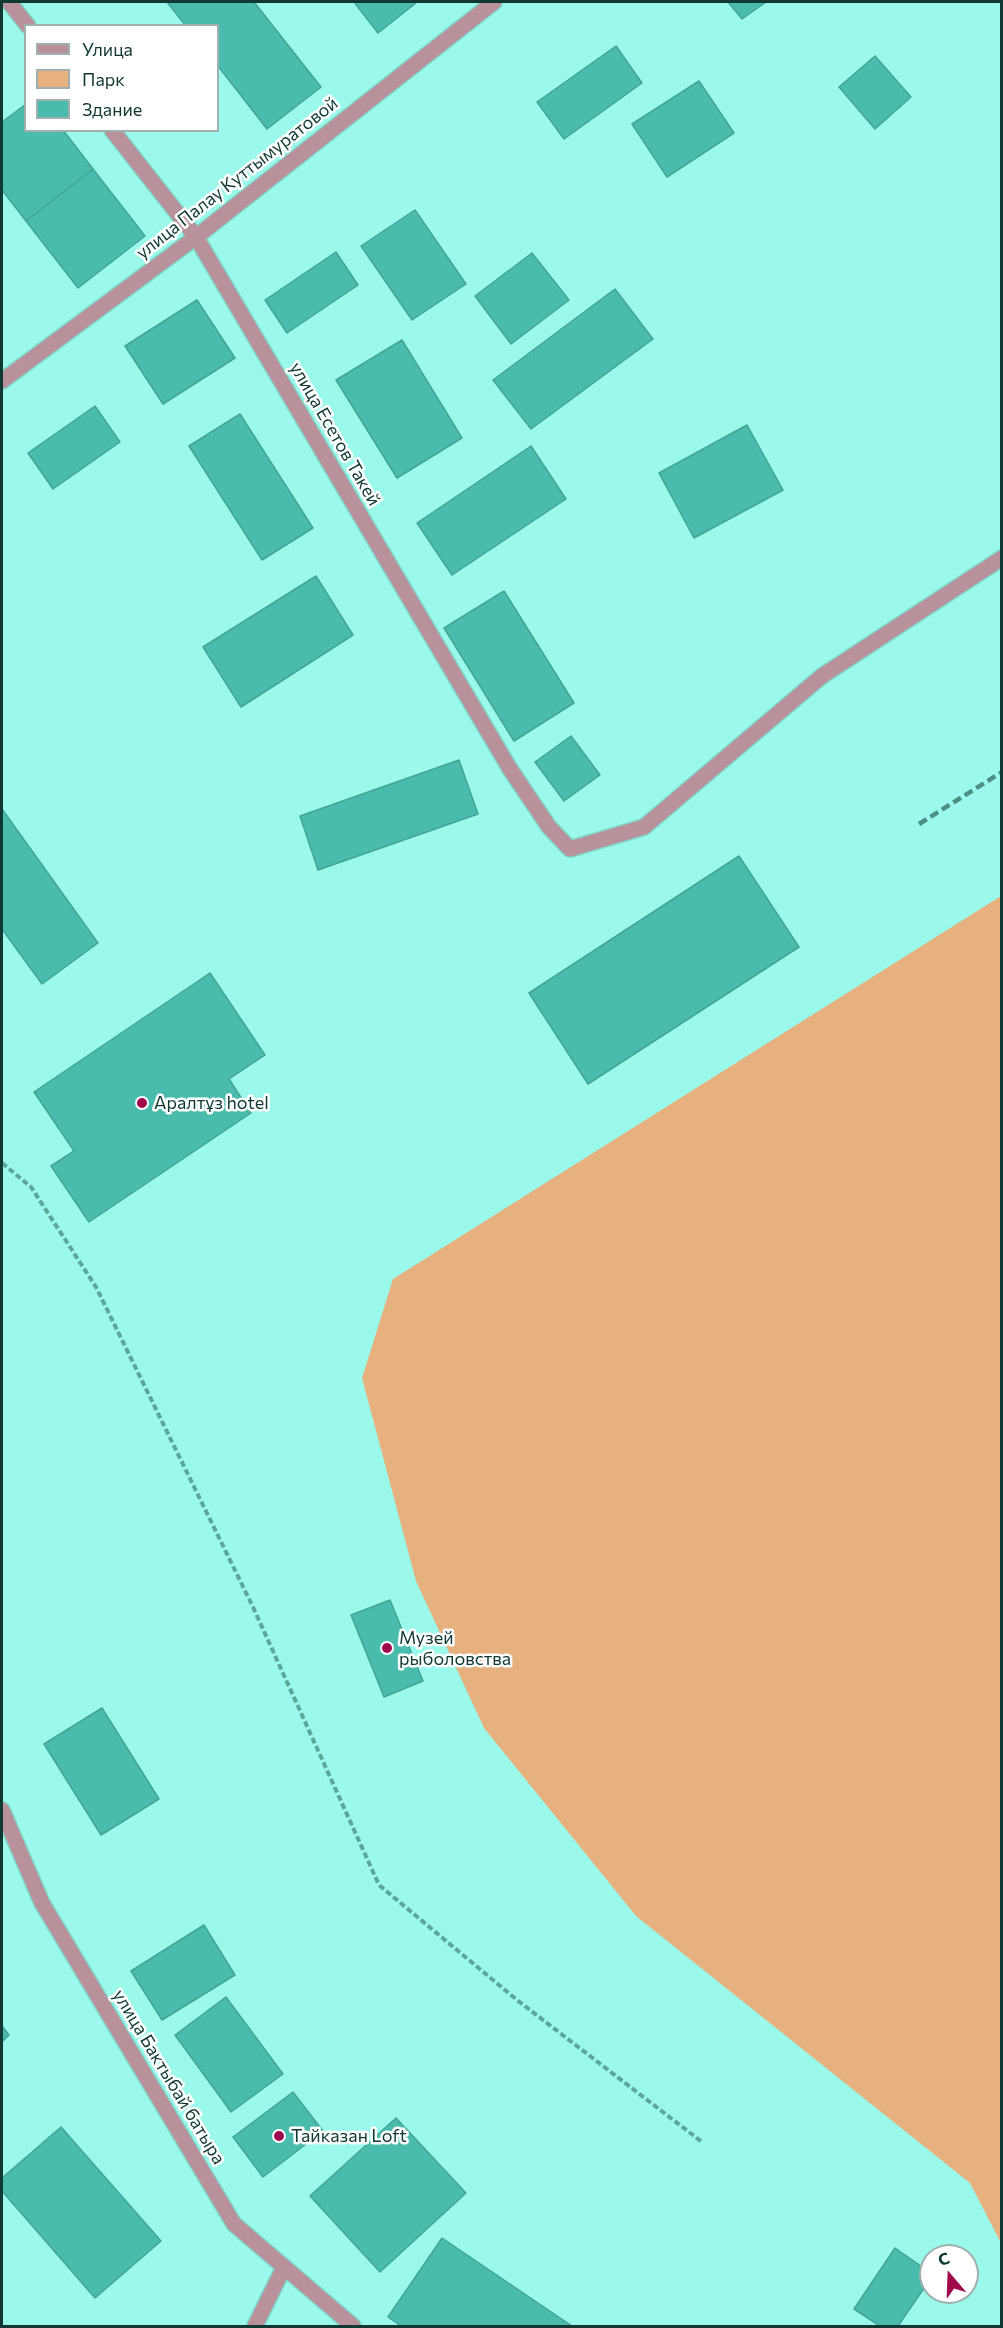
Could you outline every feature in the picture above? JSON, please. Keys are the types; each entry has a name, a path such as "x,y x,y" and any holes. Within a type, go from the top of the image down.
{"street":[{"path":"9,2 26,24"},
{"name":"улица Палау Куттымуратовой","path":"2,381 196,237 494,2"},
{"name":"улица Есетов Такей","path":"114,132 196,237 510,769 549,827 570,849 644,827 822,676 1002,558"},
{"name":"улица Бактыбай батыра","path":"2,1810 42,1903 234,2224 353,2326"},
{"path":"255,2326 284,2267"}],"path":[{"path":"2,1163 31,1187 96,1287 253,1607 379,1885 517,2000 702,2142"}],"green space":[{"path":"1001,896 1001,2243 970,2183 636,1916 484,1728 416,1581 362,1378 393,1279"}],"building":[{"path":"167,2 254,2 321,87 267,129 219,67 219,24 184,24"},
{"path":"354,2 414,2 416,3 378,33"},
{"path":"728,2 766,2 742,19"},
{"path":"616,46 642,83 564,139 537,102"},
{"path":"875,56 911,97 875,129 839,87"},
{"path":"699,81 734,133 667,177 632,124"},
{"path":"24,106 24,132 65,132 93,169 26,221 2,190 2,122"},
{"path":"93,169 145,236 78,288 26,221"},
{"path":"415,210 466,284 412,320 361,246"},
{"path":"336,252 358,285 287,333 265,300"},
{"path":"532,253 569,300 511,344 475,296"},
{"path":"615,289 653,339 531,429 493,380"},
{"path":"197,300 235,358 163,404 125,346"},
{"path":"402,340 462,438 397,478 336,380"},
{"path":"95,406 120,442 53,489 28,453"},
{"path":"240,414 313,528 262,560 189,446"},
{"path":"747,425 783,490 694,538 659,473"},
{"path":"531,446 566,499 452,575 417,523"},
{"path":"316,576 353,635 241,707 203,647"},
{"path":"504,591 574,703 514,741 444,628"},
{"path":"571,736 600,775 564,801 535,762"},
{"path":"459,760 478,814 318,870 300,816"},
{"path":"2,809 98,943 42,984 2,929"},
{"path":"739,856 799,947 588,1084 529,993"},
{"name":"Аралтұз hotel","path":"210,973 265,1055 229,1079 251,1113 89,1222 51,1166 74,1151 34,1092"},
{"name":"Музей рыболовства","path":"390,1600 423,1681 384,1697 351,1615"},
{"path":"102,1708 159,1799 101,1835 44,1744"},
{"path":"204,1925 235,1975 162,2020 131,1971"},
{"path":"226,1997 283,2074 231,2112 175,2035"},
{"path":"2,2026 9,2035 2,2042"},
{"path":"293,2092 323,2131 263,2177 233,2137"},
{"path":"396,2118 466,2193 380,2272 310,2196"},
{"path":"61,2127 161,2241 95,2298 2,2191 2,2178"},
{"path":"442,2238 572,2326 401,2326 388,2317"},
{"path":"895,2248 919,2265 919,2295 898,2326 880,2326 854,2309"}],"railway":[{"path":"919,824 1002,772"}],"place":[{"name":"Аралтұз hotel","path":"142,1103"},
{"name":"Музей рыболовства","path":"387,1648"},
{"name":"Тайказан Loft","path":"279,2136"}]}
